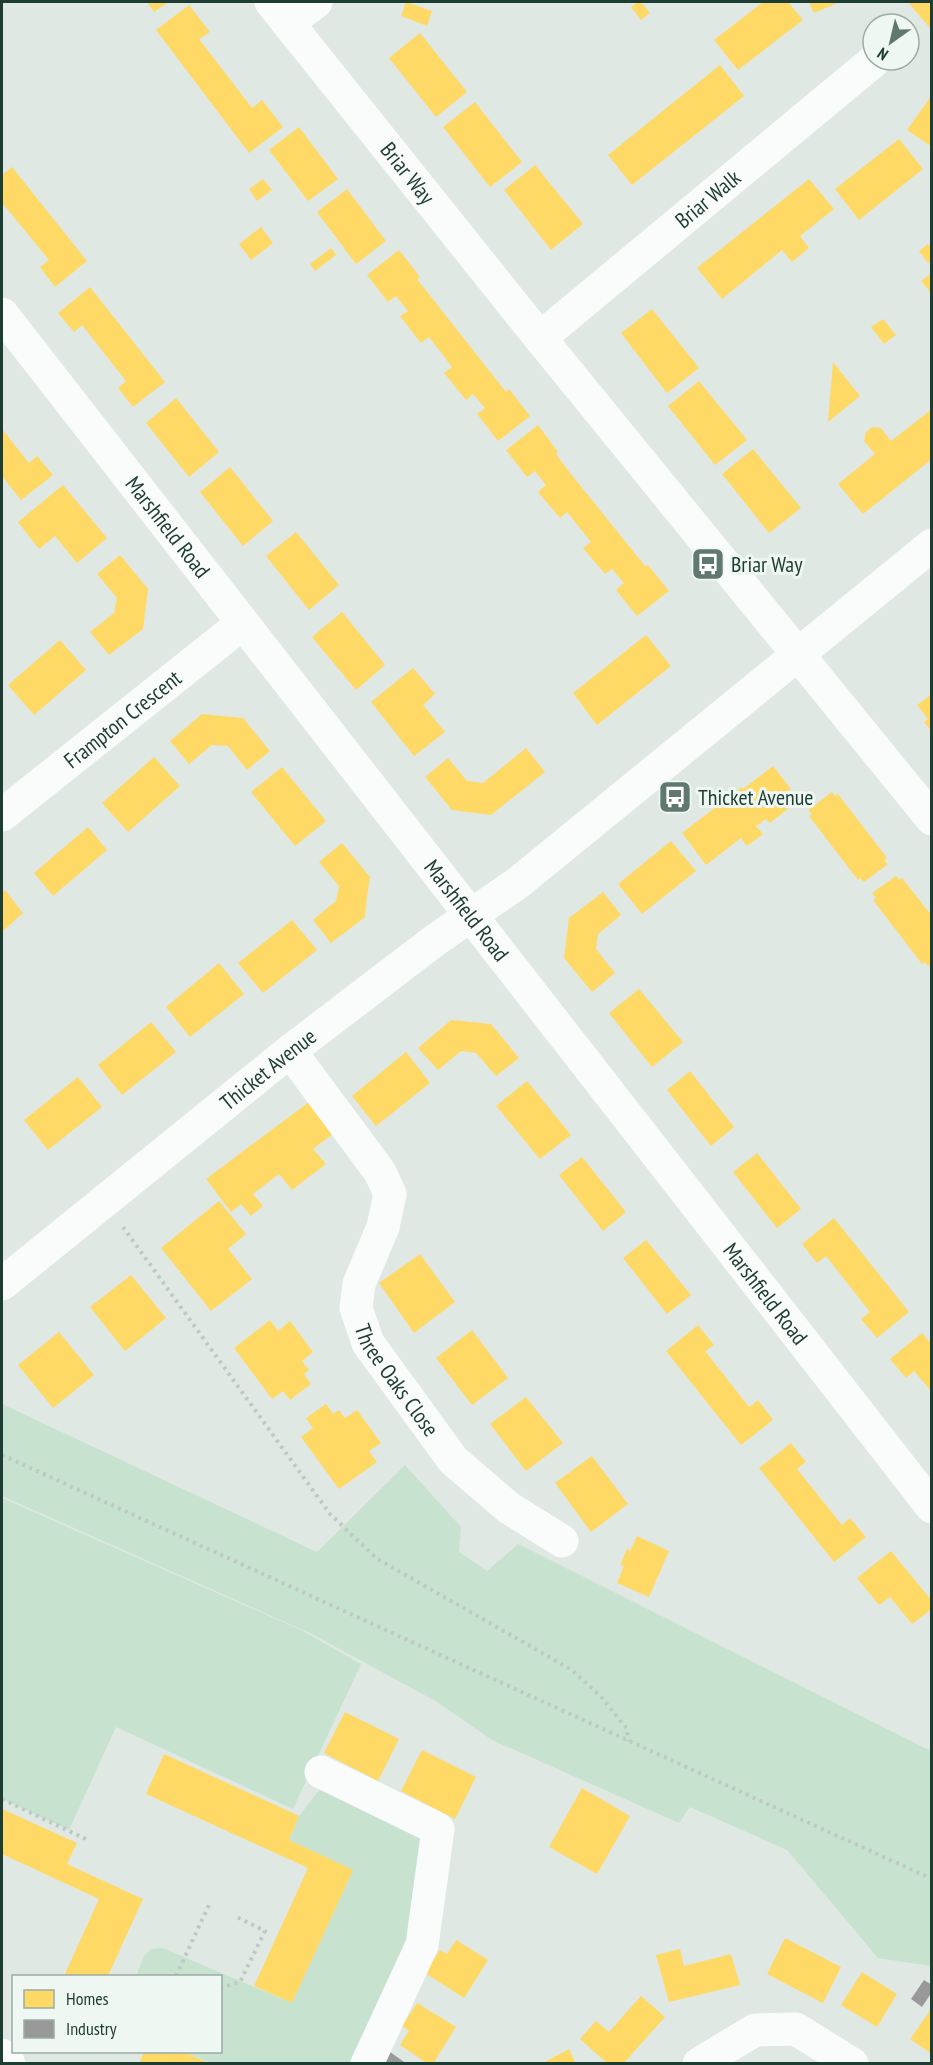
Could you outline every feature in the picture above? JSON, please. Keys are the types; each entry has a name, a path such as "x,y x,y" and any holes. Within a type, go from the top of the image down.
{"street":[{"path":"280,12 316,2"},
{"name":"Briar Way","path":"280,12 540,338 932,819"},
{"name":"Briar Walk","path":"540,338 861,72"},
{"name":"Marshfield Road","path":"2,314 932,1507"},
{"name":"Thicket Avenue","path":"2,1284 290,1052 434,941 519,882 932,545"},
{"name":"Frampton Crescent","path":"2,815 243,623"},
{"name":"Three Oaks Close","path":"290,1052 380,1172 390,1194 383,1227 359,1284 356,1308 368,1343 453,1460 509,1508 562,1541"},
{"path":"321,1772 438,1829 422,1945 367,2064"},
{"path":"699,2064 755,2030 796,2029 852,2064"},
{"path":"2,2055 9,2064"}],"path":[{"path":"103,1201 330,1515 376,1558 572,1670 602,1698 627,1729 628,1742"},
{"path":"2,1455 932,1879"},
{"path":"2,1799 90,1840"},
{"path":"177,1975 209,1905"},
{"path":"222,1987 240,1982 265,1930 235,1916"}],"green space":[{"path":"2,1404 317,1552 405,1465 461,1527 459,1552 487,1571 518,1544 931,1751 931,1966 878,1958 787,1850 690,1807 679,1823 492,1740 437,1702 312,1634 2,1496"},
{"path":"2,1498 303,1631 361,1664 293,1809 116,1727 69,1830 2,1799"},
{"path":"320,1789 434,1838 411,1945 349,2063 211,2063 186,2053 222,2053 222,1975 136,1975 144,1956 151,1949 163,1948 292,2003 353,1870 289,1840 299,1816"}],"building: Homes":[{"path":"147,2 168,2 154,12"},
{"path":"406,2 432,11 427,26 401,16"},
{"path":"641,2 650,13 641,20 631,7"},
{"path":"763,2 788,2 803,20 738,70 714,40"},
{"path":"809,2 840,2 814,13"},
{"path":"908,2 932,2 932,30 921,18 921,12 916,12"},
{"path":"189,5 210,32 199,39 252,108 262,100 283,127 249,153 156,30"},
{"path":"420,33 467,92 436,117 389,58"},
{"path":"720,65 744,96 632,185 608,155"},
{"path":"932,95 932,147 907,130"},
{"path":"475,102 522,162 490,187 443,127"},
{"path":"299,127 338,179 308,201 269,150"},
{"path":"899,139 923,169 859,220 835,189"},
{"path":"535,165 583,224 551,250 504,190"},
{"path":"12,167 87,261 55,287 40,267 49,260 4,205 2,207 2,175"},
{"path":"263,179 272,190 257,201 249,189"},
{"path":"809,179 834,209 800,236 809,248 792,262 782,250 722,299 697,268"},
{"path":"347,189 386,241 356,264 317,212"},
{"path":"261,227 273,243 251,260 239,244"},
{"path":"928,244 932,249 932,260 928,263 919,251"},
{"path":"331,248 336,255 315,271 310,264"},
{"path":"399,250 420,277 417,279 506,392 509,389 530,416 498,441 477,414 485,408 473,394 466,400 444,373 452,367 429,337 421,343 400,316 408,311 396,296 388,302 367,275"},
{"path":"932,273 932,294 921,281"},
{"path":"90,287 165,382 133,407 118,388 126,381 82,325 74,332 58,313"},
{"path":"652,309 699,368 667,393 621,333"},
{"path":"883,319 896,335 884,344 871,327"},
{"path":"833,362 860,396 828,422"},
{"path":"699,381 747,440 715,465 668,406"},
{"path":"176,398 219,452 189,477 146,423"},
{"path":"932,409 932,459 863,514 838,484 875,454 864,441 866,432 872,427 881,428 891,441"},
{"path":"538,425 558,452 556,454 567,469 645,566 648,565 669,591 637,616 616,590 624,583 612,569 605,574 583,548 591,542 567,512 560,518 538,492 546,485 535,471 527,477 506,450"},
{"path":"2,429 29,463 37,456 53,475 21,500 2,476"},
{"path":"753,449 801,508 769,533 722,474"},
{"path":"230,467 273,521 243,546 200,492"},
{"path":"63,485 107,538 77,563 55,536 39,549 18,522"},
{"path":"296,532 339,585 309,610 266,556"},
{"path":"120,555 148,589 143,629 109,655 90,632 114,613 117,598 97,574"},
{"path":"342,612 385,665 356,690 312,637"},
{"path":"646,635 671,666 597,725 573,693"},
{"path":"60,640 86,670 34,715 8,685"},
{"path":"413,668 435,694 423,705 445,732 414,756 371,702"},
{"path":"932,694 932,732 924,722 928,719 917,705"},
{"path":"202,714 243,718 270,751 247,770 228,746 212,745 189,764 170,741"},
{"path":"526,748 545,772 491,815 452,810 425,777 448,758 467,781 483,783"},
{"path":"154,757 180,786 128,832 102,803"},
{"path":"773,766 791,789 780,797 789,808 770,823 766,819 756,826 763,834 747,846 741,838 706,865 682,833"},
{"path":"282,767 326,821 295,846 251,792"},
{"path":"832,792 835,796 838,794 887,858 884,860 888,864 864,882 860,878 858,880 809,816 812,814 808,810"},
{"path":"88,827 107,850 53,896 34,873"},
{"path":"671,841 696,871 642,914 618,884"},
{"path":"342,843 370,877 365,917 331,943 313,920 336,901 339,886 319,862"},
{"path":"896,876 899,880 902,878 932,916 932,964 928,966 925,962 922,964 873,900 876,898 872,893"},
{"path":"5,890 23,913 2,932 2,893"},
{"path":"603,892 621,915 598,934 596,949 615,973 592,992 564,958 569,918"},
{"path":"292,920 317,950 263,993 238,963"},
{"path":"219,963 244,994 190,1037 166,1007"},
{"path":"639,989 683,1042 652,1067 609,1013"},
{"path":"451,1020 491,1024 519,1058 496,1076 476,1053 461,1051 438,1070 418,1048"},
{"path":"151,1022 176,1052 122,1095 98,1065"},
{"path":"406,1052 430,1083 376,1126 352,1096"},
{"path":"690,1071 734,1127 711,1146 667,1090"},
{"path":"78,1077 102,1107 48,1150 24,1120"},
{"path":"527,1081 571,1135 540,1159 496,1106"},
{"path":"309,1102 334,1133 313,1149 326,1164 292,1190 279,1174 253,1194 263,1206 251,1216 241,1204 231,1212 206,1179"},
{"path":"757,1153 801,1209 777,1228 733,1172"},
{"path":"582,1157 626,1212 603,1231 559,1175"},
{"path":"219,1201 246,1234 228,1249 252,1279 211,1311 161,1248"},
{"path":"834,1218 909,1312 877,1338 861,1319 870,1312 826,1256 817,1263 802,1244"},
{"path":"646,1240 691,1295 667,1314 623,1258"},
{"path":"420,1254 455,1302 414,1333 379,1283"},
{"path":"131,1275 166,1318 125,1351 90,1307"},
{"path":"270,1320 278,1331 290,1321 313,1352 302,1361 309,1370 304,1374 311,1384 290,1400 283,1391 272,1399 234,1348"},
{"path":"698,1325 714,1345 705,1351 749,1407 758,1400 773,1420 741,1445 666,1351"},
{"path":"472,1330 508,1378 472,1405 436,1358"},
{"path":"59,1332 94,1375 53,1408 18,1365"},
{"path":"922,1333 932,1345 932,1392 914,1371 906,1378 890,1359"},
{"path":"526,1397 563,1443 526,1471 490,1424"},
{"path":"326,1404 333,1414 339,1410 345,1418 357,1410 381,1443 369,1451 377,1462 339,1489 301,1437 313,1428 306,1418"},
{"path":"791,1443 806,1462 797,1469 842,1525 850,1518 866,1537 834,1562 759,1468"},
{"path":"592,1456 628,1504 591,1532 555,1483"},
{"path":"637,1536 669,1551 649,1597 617,1583 624,1566 620,1565 627,1549 630,1551"},
{"path":"891,1551 932,1601 932,1609 912,1624 890,1597 879,1605 857,1578"},
{"path":"345,1712 399,1739 378,1781 324,1753"},
{"path":"422,1750 476,1777 455,1819 401,1791"},
{"path":"164,1754 299,1816 289,1840 353,1870 292,2003 254,1986 308,1868 146,1794"},
{"path":"582,1788 630,1816 597,1874 549,1847"},
{"path":"2,1809 77,1843 67,1864 143,1899 108,1975 64,1975 99,1899 2,1854"},
{"path":"785,1938 841,1967 823,2003 767,1974"},
{"path":"456,1940 488,1960 464,1998 425,1973 440,1950 447,1954"},
{"path":"680,1949 684,1966 731,1954 740,1985 669,2002 656,1955"},
{"path":"862,1972 897,1994 877,2027 841,2005"},
{"path":"641,1996 665,2017 623,2064 608,2064 580,2039 596,2021 609,2032"},
{"path":"417,2003 456,2027 433,2064 428,2064 400,2045 409,2031 402,2026"},
{"path":"932,2008 932,2054 910,2039"},
{"path":"569,2049 576,2064 541,2064"},
{"path":"144,2053 186,2053 211,2064 139,2064"}],"building: Industry":[{"path":"924,1980 932,1985 932,1992 922,2007 911,1999"},
{"path":"390,2052 407,2064 383,2064"}],"place":[{"name":"Briar Way","path":"708,564"},
{"name":"Thicket Avenue","path":"675,797"}]}
